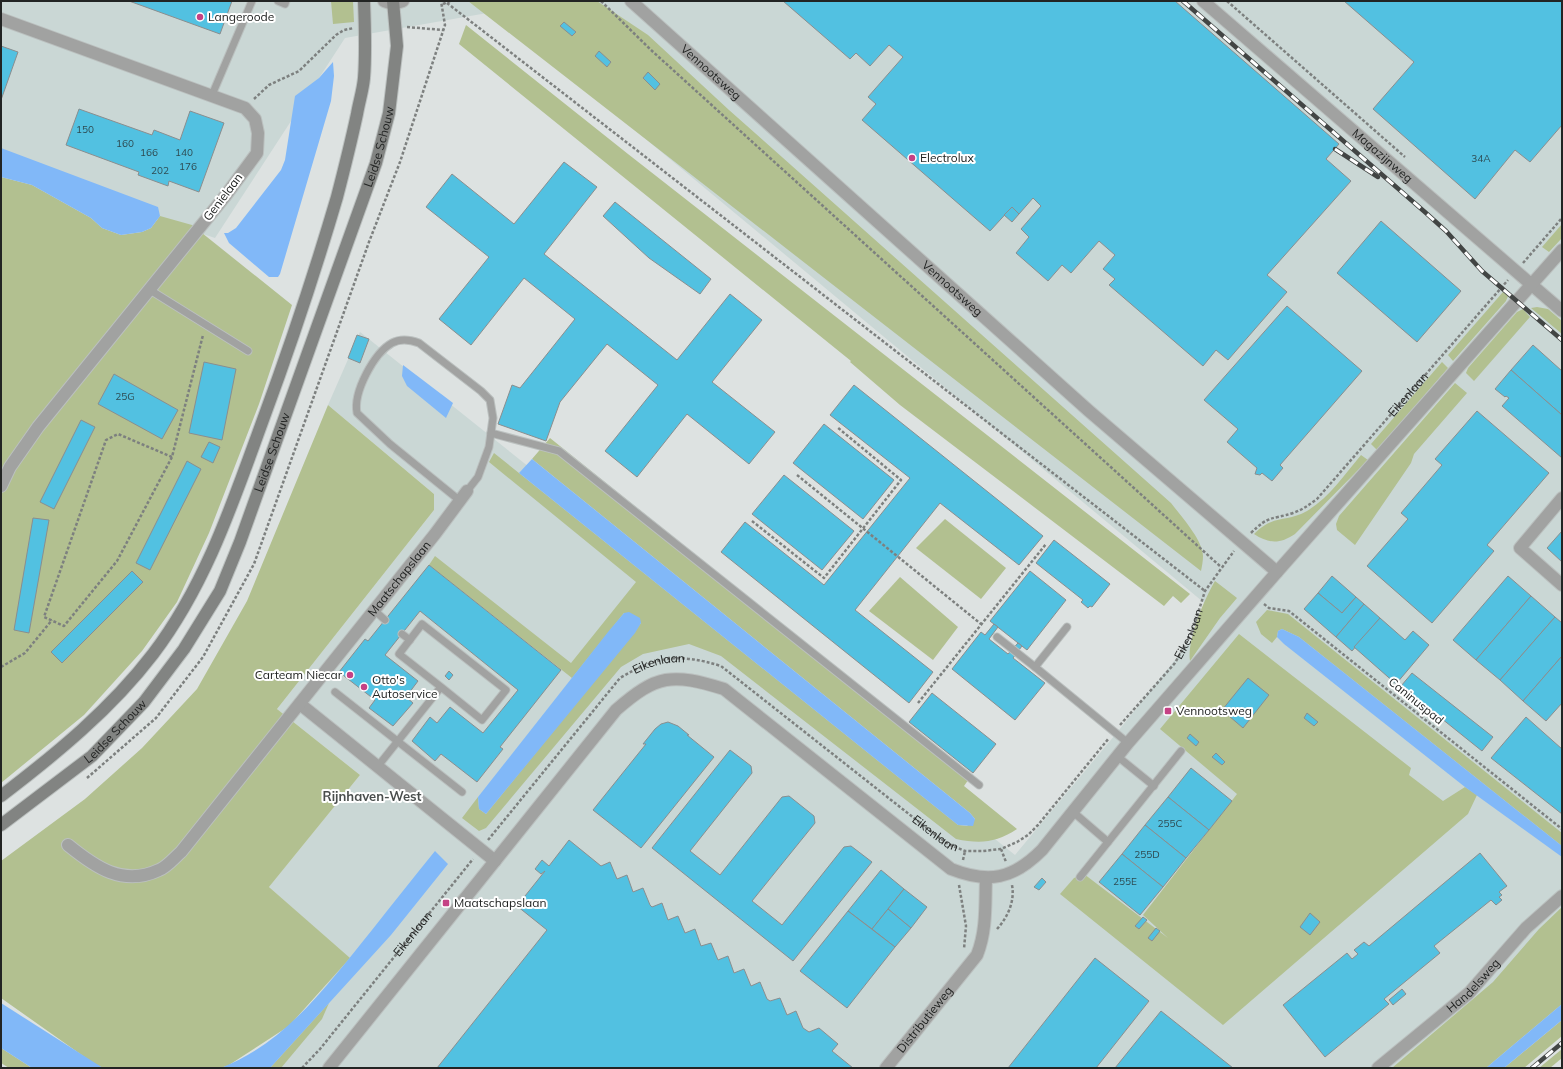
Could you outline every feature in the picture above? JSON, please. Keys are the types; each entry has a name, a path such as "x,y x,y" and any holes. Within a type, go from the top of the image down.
{"street":[{"name":"Leidse Schouw","path":"1,796 46,762 94,719 124,687 153,655 182,612 202,575 224,525 292,343 317,267 347,161 364,79 364,1"},
{"name":"Vennootsweg","path":"632,1 1083,406 1277,572"},
{"name":"Magazijnweg","path":"1203,1 1562,311"},
{"name":"Leidse Schouw","path":"1,825 92,756 144,702 184,649 220,591 240,542 376,163 389,113 397,46 393,2"},
{"path":"1,19 245,108"},
{"name":"Genielaan","path":"1,486 10,467 38,428 226,195 257,153 258,133 255,119 245,108"},
{"name":"Eikenlaan","path":"328,1068 616,710 635,692 651,683 672,678 698,681 724,689 951,869 974,877 986,878 1009,873 1027,864 1042,850 1117,756 1255,597 1562,250"},
{"name":"Maatschapslaan","path":"68,845 89,862 112,874 135,877 160,870 181,852 456,508 463,495"},
{"path":"1562,498 1520,548 1562,585"},
{"path":"300,704 495,861"},
{"name":"Distributieweg","path":"886,1068 964,972 976,955 982,941 986,878"},
{"name":"Handelsweg","path":"1378,1068 1469,993 1526,928 1562,896"}],"lane":[{"path":"212,95 252,1"},
{"path":"278,1 285,4 286,1"},
{"path":"150,290 248,351"},
{"path":"409,339 419,343 490,400 493,418 489,446 478,477 463,495 390,444 357,413 356,407 364,379 382,352 393,342 409,339"},
{"path":"491,432 559,451 979,785"},
{"path":"374,610 385,620"},
{"path":"422,624 506,690 482,720 440,687 399,654 422,624"},
{"path":"1035,667 1067,627"},
{"path":"402,634 410,640"},
{"path":"997,637 1128,743"},
{"path":"378,766 440,687"},
{"path":"335,692 462,792"},
{"path":"1080,876 1181,751"},
{"path":"1117,756 1154,786"},
{"path":"1072,811 1108,842"}],"path":[{"path":"441,1 443,4 447,3 1205,591"},
{"name":"Vennootsweg","path":"601,1 652,50 1221,567"},
{"name":"Magazijnweg","path":"1227,1 1412,162"},
{"path":"395,27 413,26 443,30"},
{"path":"245,108 269,85 299,71 336,35 352,28 365,27"},
{"name":"Eikenlaan","path":"302,1068 320,1049 620,678 641,665 663,659 682,657 703,660 721,666 948,844 965,851 983,852 1002,849 1028,836 1114,732 1175,663 1192,632 1205,591 1221,567 1242,542 1261,522 1269,518 1292,514 1305,508 1317,499 1562,218"},
{"path":"1519,256 1525,261"},
{"path":"172,457 118,434 106,440 44,617 64,626 117,561 172,457 205,324"},
{"path":"752,521 824,578 901,480 836,427"},
{"path":"797,475 981,624"},
{"path":"918,703 1046,544"},
{"name":"Caninuspad","path":"1255,597 1269,608 1289,611 1562,829"},
{"path":"1,667 25,653 52,620"},
{"path":"1078,776 1084,780"},
{"path":"964,972 966,926 958,889 965,851"},
{"path":"457,879 462,884"}],"shaded area":[{"path":"1,1 1562,1 1562,1004 1486,1068 256,1068 349,958 269,887 360,775 277,709 434,510 434,494 328,405 360,332 1015,855 1115,735 1214,611 493,12 345,38 215,238 1,167"}],"green space":[{"path":"331,1 353,1 354,22 333,24"},
{"path":"468,1 597,1 648,35 729,110 1171,503 1195,535 1199,543 1203,556 1201,571"},
{"path":"466,25 628,154 1190,594 1181,603 1173,596 1164,606 900,405 850,362 851,361 459,44"},
{"path":"1,177 32,185 91,218 102,228 121,235 142,232 151,228 160,216 192,225 292,305 259,404 209,533 177,602 142,651 84,715 1,783"},
{"path":"1562,224 1562,238 1549,252 1542,247"},
{"path":"1503,292 1508,296 1506,301 1453,361 1448,355"},
{"path":"1537,307 1548,309 1562,321 1562,334 1531,308"},
{"path":"1523,309 1530,317 1474,381 1466,373 1468,368 1517,312"},
{"path":"1442,362 1448,368 1377,450 1371,444"},
{"path":"1455,383 1467,393 1414,454 1411,463 1355,545 1337,530 1336,524 1339,516"},
{"path":"328,405 434,494 434,510 277,709 360,775 269,887 350,958 289,1026 229,1065 221,1068 103,1068 93,1063 1,998 1,861 85,799 142,748 197,689 247,601"},
{"path":"550,438 971,776 964,786 1017,829 995,840 973,842 956,839 721,656 689,644 643,654 621,667 486,828 479,831 462,818 478,797 479,809 486,814 641,623 624,613 572,678 429,565 435,556 571,663 636,582 489,462 494,453 958,825 967,826 975,819 970,813 532,459"},
{"path":"1361,455 1368,460 1295,534 1284,540 1274,542 1265,540 1254,534 1267,524 1299,515 1315,506 1336,485"},
{"path":"945,519 1006,568 981,599 916,548"},
{"path":"900,577 958,627 933,660 869,611"},
{"path":"1215,581 1237,598 1220,618 1190,661 1191,642 1197,620"},
{"path":"1267,610 1288,614 1562,833 1562,846 1299,637 1282,629 1278,631 1277,637 1272,643 1261,634 1256,622"},
{"path":"1239,634 1411,768 1409,775 1443,801 1465,787 1477,795 1468,814 1223,1025 1060,894 1074,878 1084,874 1168,938 1143,915 1237,794 1160,729"},
{"path":"1562,907 1562,1004 1486,1068 1392,1068 1493,982 1539,929"},
{"path":"329,1003 322,1019 281,1068 270,1068"},
{"path":"1562,1020 1562,1036 1524,1068 1504,1068"},
{"path":"1,1048 32,1068 9,1068 1,1063"},
{"path":"1562,1049 1562,1058 1550,1068 1539,1068"}],"water":[{"path":"333,62 334,76 331,101 280,274 278,277 269,277 229,243 224,233 228,233 236,228 281,170 285,160 295,96 319,78"},
{"path":"1,148 158,207 160,216 151,228 142,232 121,235 102,228 91,218 32,185 1,177"},
{"path":"403,365 453,403 446,418 407,386 402,376"},
{"path":"532,459 970,813 975,819 973,826 958,825 519,473"},
{"path":"629,612 640,618 641,623 635,633 486,814 479,809 478,797 608,632 624,613"},
{"path":"1282,629 1299,637 1562,846 1562,857 1465,787 1284,644 1277,637 1278,631"},
{"path":"435,851 448,864 391,935 270,1068 221,1068 244,1057 266,1043 305,1009 340,970"},
{"path":"1,1003 103,1068 32,1068 1,1048"},
{"path":"1562,1004 1562,1020 1504,1068 1486,1068"}],"building":[{"name":"Langeroode","path":"129,1 232,1 220,34"},
{"path":"783,1 1175,1 1339,144 1326,159 1351,181 1267,275 1287,292 1228,360 1216,350 1203,366 1109,285 1115,279 1103,269 1115,255 1099,241 1071,273 1062,265 1048,281 1016,253 1029,237 1021,229 1041,206 1033,198 1019,214 1012,207 990,231 862,120 876,104 868,97 903,57 889,45 870,66 856,53 850,59"},
{"path":"1344,1 1562,1 1562,125 1530,162 1515,150 1475,199 1373,109 1414,62"},
{"path":"564,22 576,32 572,36 560,26"},
{"path":"1,46 18,52 1,100"},
{"path":"599,51 611,62 607,67 595,56"},
{"path":"648,72 660,84 655,90 643,78"},
{"path":"79,109 152,135 154,130 180,140 190,111 224,123 199,192 169,181 168,186 138,175 139,172 66,145"},
{"path":"564,162 597,187 544,254 677,360 730,294 762,320 712,382 775,432 749,464 687,414 637,477 605,451 658,385 607,344 560,402 546,441 498,424 512,385 520,388 575,319 524,278 471,345 439,319 489,257 426,207 452,174 514,224"},
{"path":"615,202 711,279 700,294 649,258 603,216"},
{"path":"1012,207 1019,214 1012,222 1004,215"},
{"path":"1381,221 1461,291 1417,342 1337,273"},
{"path":"1287,306 1362,371 1280,465 1283,468 1272,481 1262,473 1260,475 1255,474 1257,468 1227,442 1238,429 1204,400"},
{"path":"357,335 369,339 360,363 348,358"},
{"path":"1533,345 1562,371 1562,415 1511,370"},
{"path":"204,362 236,369 222,440 189,433"},
{"path":"1511,370 1562,415 1562,458 1502,406 1509,398 1506,396 1505,397 1495,389"},
{"path":"114,374 178,410 162,439 98,404"},
{"path":"854,385 1043,536 1019,565 940,503 855,610 933,672 909,703 721,552 745,522 824,585 910,478 830,415"},
{"path":"1477,411 1549,473 1487,545 1494,551 1432,623 1367,566 1408,519 1401,513 1442,465 1435,459"},
{"path":"81,420 95,427 54,509 40,502"},
{"path":"824,424 894,480 863,519 793,463"},
{"path":"209,442 220,447 213,463 201,457"},
{"path":"187,461 201,469 150,570 136,563"},
{"path":"784,475 854,531 822,570 752,514"},
{"path":"33,518 49,520 29,633 14,630"},
{"path":"1562,531 1562,562 1547,548"},
{"path":"1054,540 1110,584 1092,607 1090,606 1088,608 1081,602 1083,600 1036,563"},
{"path":"429,565 561,670 500,747 503,749 477,782 441,754 435,761 412,741 430,717 437,723 450,707 483,733 518,690 420,611 385,655 418,681 406,697 413,703 393,726 369,708 375,700 339,672 365,639 368,641"},
{"path":"132,571 143,582 62,663 51,652"},
{"path":"1030,571 1066,600 1027,650 990,621"},
{"path":"1332,576 1356,597 1342,613 1318,593"},
{"path":"1508,576 1531,596 1476,660 1453,640"},
{"path":"1318,593 1342,613 1356,597 1364,604 1336,637 1304,609"},
{"path":"1531,596 1555,617 1500,680 1476,660"},
{"path":"1364,604 1380,618 1352,651 1336,637"},
{"path":"1555,617 1562,623 1562,656 1523,701 1500,680"},
{"path":"1380,618 1405,640 1413,631 1429,645 1396,684 1354,647"},
{"path":"994,624 998,627 989,639 1008,654 1018,643 1022,646 1013,658 1045,683 1015,720 952,669 981,632 985,635"},
{"path":"1562,656 1562,703 1546,721 1523,701"},
{"path":"449,671 453,675 449,680 445,676"},
{"path":"1412,673 1493,737 1482,751 1401,686"},
{"path":"1248,678 1269,695 1243,728 1222,710"},
{"path":"932,693 996,744 973,773 909,722"},
{"path":"1307,713 1318,722 1314,726 1304,718"},
{"path":"1526,717 1562,749 1562,814 1491,758"},
{"path":"668,722 678,726 714,757 641,848 593,810 646,744 643,744 655,729 661,724"},
{"path":"1190,734 1199,742 1196,746 1187,738"},
{"path":"730,750 751,766 752,773 690,851 720,875 782,797 789,796 814,816 815,823 752,901 782,925 844,847 851,846 872,862 793,961 652,848"},
{"path":"1216,753 1225,762 1222,765 1212,757"},
{"path":"1191,768 1232,801 1209,830 1168,797"},
{"path":"1168,797 1209,830 1186,858 1145,825"},
{"path":"1145,825 1186,858 1163,887 1122,854"},
{"path":"569,840 601,866 610,862 617,879 627,875 633,892 643,888 652,907 662,903 668,920 678,916 685,933 695,929 701,946 711,943 718,960 728,956 734,973 744,969 751,986 760,982 767,999 770,1001 780,998 787,1015 796,1011 803,1028 809,1032 819,1028 838,1044 832,1051 853,1068 437,1068 547,930 517,906 545,871 541,874 535,869 542,860 549,866"},
{"path":"1480,853 1507,886 1499,892 1502,895 1499,897 1502,900 1496,905 1491,900 1434,946 1440,953 1384,999 1389,1004 1325,1057 1283,1005 1347,953 1352,959 1358,954 1354,950 1364,942 1369,946"},
{"path":"1122,854 1163,887 1140,915 1099,882"},
{"path":"881,870 904,889 872,929 848,911"},
{"path":"1042,878 1046,882 1039,890 1034,887"},
{"path":"904,889 927,907 911,928 888,909"},
{"path":"888,909 911,928 895,947 872,929"},
{"path":"848,911 895,947 847,1008 800,971"},
{"path":"1310,913 1320,922 1310,935 1300,927"},
{"path":"1143,917 1147,920 1139,929 1135,926"},
{"path":"1156,928 1160,931 1152,941 1148,938"},
{"path":"1095,958 1149,1001 1096,1068 1008,1068"},
{"path":"1402,989 1406,994 1393,1005 1389,1000"},
{"path":"1161,1011 1233,1068 1115,1068"}],"railway":[{"path":"1183,1 1426,213 1446,231 1482,271 1562,340"},
{"path":"1335,149 1378,177"},
{"path":"1532,1068 1562,1043"}],"place":[{"name":"Langeroode","path":"200,17"},
{"name":"Electrolux","path":"912,158"},
{"name":"Carteam Niecar","path":"350,675"},
{"name":"Otto's Autoservice","path":"364,687"},
{"name":"Vennootsweg","path":"1168,711"},
{"name":"Maatschapslaan","path":"446,903"}],"district":[{"name":"Rijnhaven-West","path":"372,796"}]}
